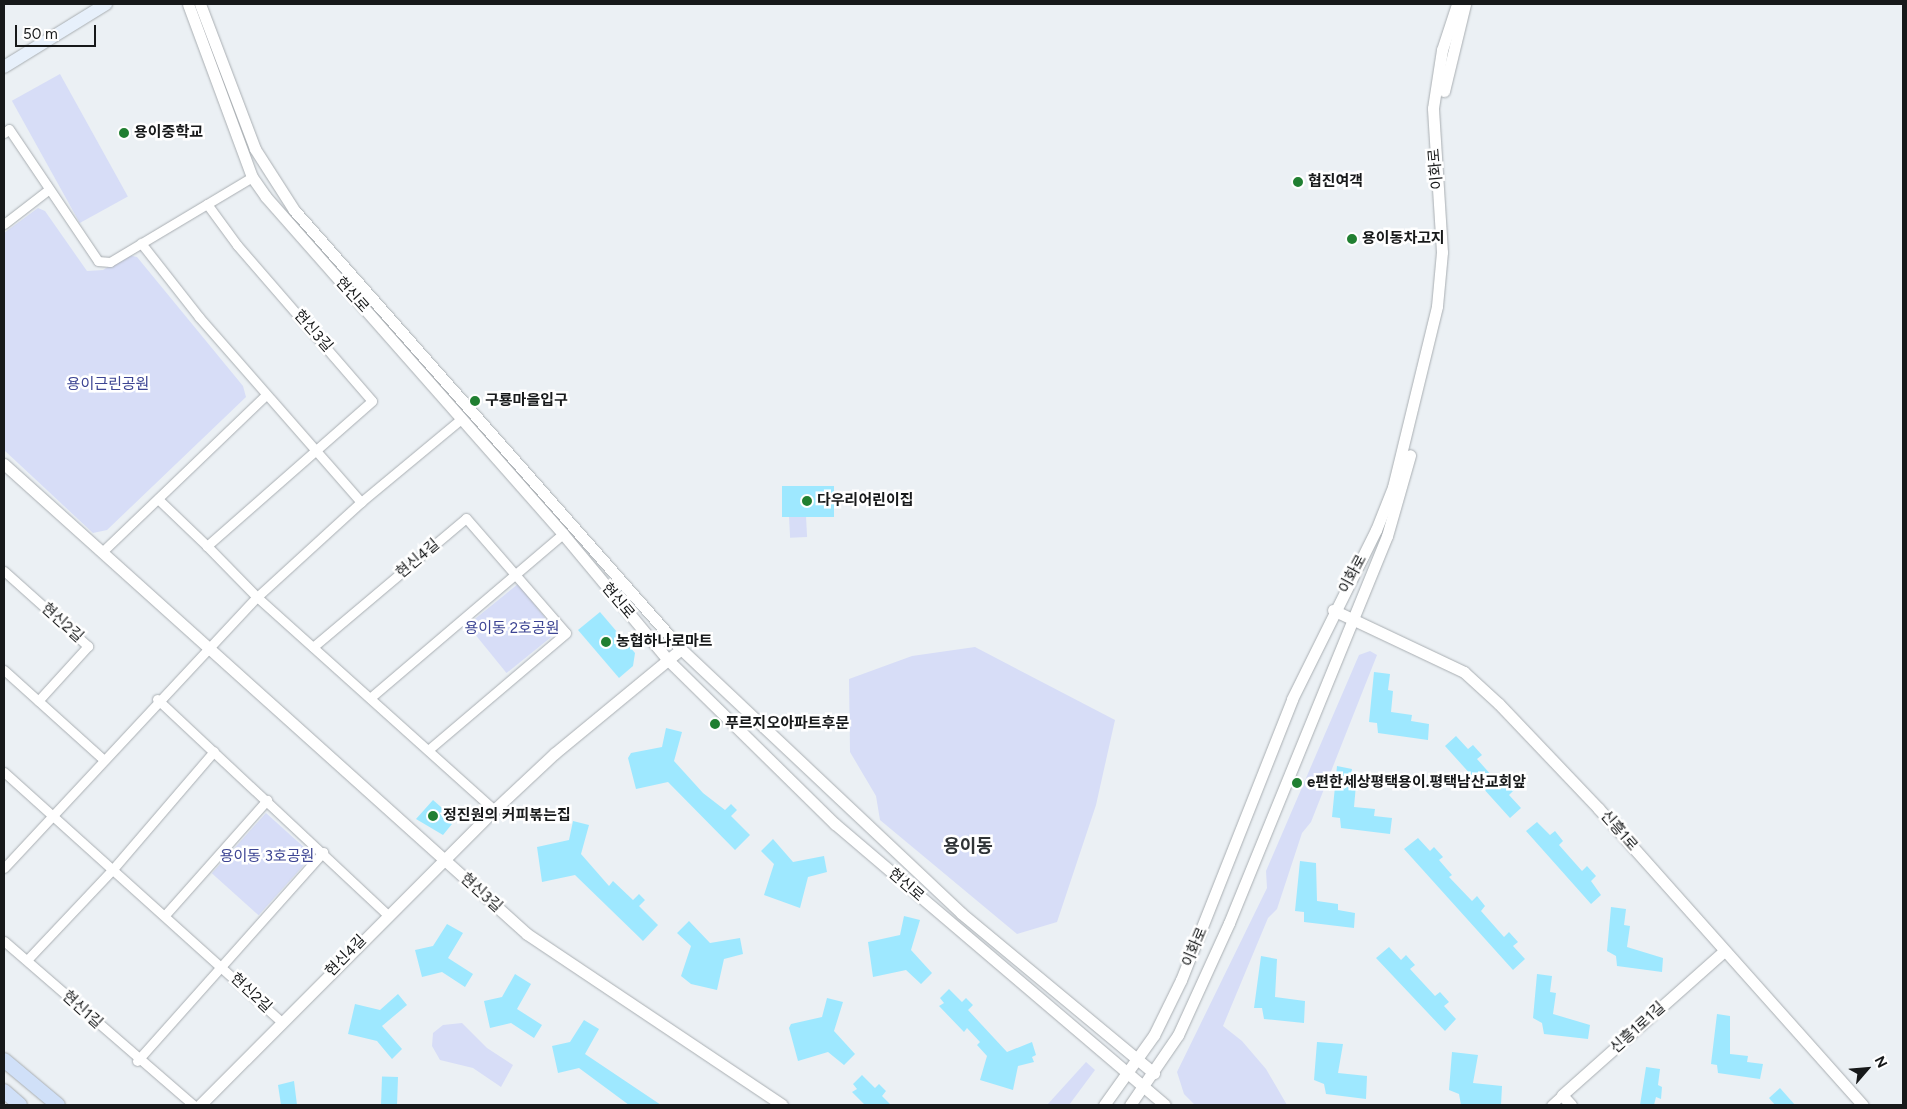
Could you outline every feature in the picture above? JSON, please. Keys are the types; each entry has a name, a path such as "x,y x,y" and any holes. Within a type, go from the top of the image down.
{"main road":[{"path":"4,67 106,4"},
{"path":"4,1060 58,1105"},
{"path":"4,1092 20,1105"}],"street":[{"name":"현신로","path":"188,4 252,177 304,242 462,418 563,534 668,660 835,824 1125,1073 1165,1105"},
{"name":"현신로","path":"200,4 255,149 294,210 681,649 961,914 1154,1073"},
{"name":"이화로","path":"1104,1105 1154,1034 1181,980 1292,699 1334,610 1376,530 1393,487 1437,306 1442,252 1433,108 1442,50 1456,4"},
{"name":"이화로","path":"1144,1088 1178,1035 1229,923 1401,495 1445,291 1447,243 1440,112 1451,49 1465,4"},
{"path":"7,131 98,261 110,262 252,177"},
{"path":"4,224 48,190"},
{"name":"현신3길","path":"207,204 237,246 372,401 207,546"},
{"path":"142,243 266,395 317,450 361,502"},
{"path":"102,552 266,395"},
{"path":"4,868 206,647 257,597 361,502 462,418"},
{"name":"현신3길","path":"4,464 527,934 782,1105"},
{"path":"158,498 257,597 494,810"},
{"name":"현신4길","path":"313,647 466,518 566,633 428,750"},
{"path":"370,698 514,572 563,534"},
{"name":"현신2길","path":"4,571 88,646 38,701"},
{"name":"신흥1로","path":"1334,610 1464,672 1598,808 1863,1105"},
{"name":"현신4길","path":"200,1105 387,914 494,810 555,753 681,649"},
{"path":"4,670 103,758"},
{"path":"157,699 387,914"},
{"path":"27,960 114,869 214,752"},
{"name":"현신2길","path":"4,772 282,1022"},
{"path":"165,915 267,800"},
{"name":"현신2길","path":"220,965 322,852"},
{"name":"현신1길","path":"4,941 137,1061 193,1105"},
{"name":"신흥1로1길","path":"1551,1105 1724,951"},
{"path":"137,1061 220,965"},
{"path":"1130,1105 1144,1088"},
{"path":"1562,1095 1571,1105"}],"green space":[{"path":"60,74 128,196 80,223 12,101"},
{"name":"용이근린공원","path":"38,208 45,211 87,271 103,270 128,255 137,257 243,386 246,397 107,530 93,533 4,450 4,233"},
{"path":"806,516 807,537 790,538 789,517"},
{"name":"용이동 2호공원","path":"518,584 557,632 507,673 467,625"},
{"path":"975,647 1115,720 1096,805 1057,922 1017,934 880,820 876,796 850,752 849,679 912,656"},
{"path":"1370,651 1377,655 1311,822 1302,833 1277,909 1268,918 1223,1026 1242,1041 1266,1069 1287,1105 1195,1105 1184,1094 1177,1072 1267,888 1266,871 1359,655"},
{"name":"용이동 3호공원","path":"266,813 313,855 259,915 212,873"},
{"path":"462,1023 487,1048 513,1065 501,1087 473,1068 440,1060 432,1046 433,1033 443,1025"},
{"path":"1086,1062 1095,1070 1069,1105 1047,1105"}],"building":[{"name":"다우리어린이집","path":"782,486 834,486 834,517 782,517"},
{"name":"농협하나로마트","path":"600,612 635,653 633,666 619,678 578,630"},
{"path":"1374,672 1390,674 1388,690 1393,691 1391,712 1412,715 1411,721 1429,724 1428,740 1378,733 1377,723 1369,722"},
{"path":"666,728 682,732 674,761 703,793 725,810 731,804 737,810 731,816 750,835 735,850 668,782 636,789 628,758 631,753 662,747"},
{"path":"1456,736 1468,749 1473,745 1482,755 1477,759 1500,785 1505,781 1514,790 1509,795 1521,808 1510,818 1445,746"},
{"path":"1337,766 1352,769 1350,784 1356,785 1354,807 1375,809 1374,816 1392,818 1390,834 1341,828 1340,818 1332,817"},
{"name":"정진원의 커피볶는집","path":"433,800 449,814 445,818 452,824 443,835 416,819"},
{"path":"573,821 589,825 581,854 609,886 613,881 633,900 639,894 645,900 639,906 658,925 643,941 575,875 542,882 537,847 569,840"},
{"path":"1537,822 1550,835 1555,831 1563,841 1559,845 1582,871 1587,866 1596,876 1591,881 1601,895 1591,904 1526,831"},
{"path":"1418,838 1430,851 1434,847 1443,857 1439,860 1452,875 1449,877 1472,901 1477,896 1485,906 1481,911 1504,937 1509,932 1518,942 1513,946 1525,959 1513,970 1404,849"},
{"path":"773,839 793,862 824,856 827,872 808,877 800,908 764,895 774,864 761,851"},
{"path":"1300,861 1316,863 1317,901 1338,904 1338,910 1355,913 1354,928 1304,922 1304,912 1295,911"},
{"path":"1611,907 1626,909 1624,925 1630,926 1627,947 1663,958 1662,972 1617,966 1616,956 1607,951"},
{"path":"904,916 920,920 911,950 932,973 921,984 906,970 873,977 868,942 900,935"},
{"path":"689,921 710,943 740,938 743,954 724,959 717,990 691,984 681,976 691,946 677,933"},
{"path":"447,924 463,933 448,958 473,974 465,987 442,972 422,977 415,950 433,946"},
{"path":"1389,947 1401,960 1406,955 1415,965 1410,969 1435,996 1440,992 1449,1002 1444,1006 1456,1019 1445,1031 1376,958"},
{"path":"1261,956 1277,959 1275,997 1305,1001 1304,1023 1264,1019 1262,1008 1254,1008"},
{"path":"515,974 531,984 517,1009 542,1025 534,1038 511,1023 490,1028 484,1001 502,997"},
{"path":"1537,974 1552,976 1550,992 1556,993 1553,1014 1590,1025 1588,1039 1544,1034 1542,1023 1533,1018"},
{"path":"949,989 962,1002 966,998 973,1005 968,1010 1007,1052 1032,1042 1036,1055 1032,1057 1034,1062 1018,1066 1013,1090 980,1080 987,1056 977,1045 980,1042 967,1028 964,1032 939,1006 944,1003 940,998"},
{"path":"398,994 407,1005 382,1026 402,1049 392,1059 377,1041 348,1034 355,1004 380,1010"},
{"path":"827,998 843,1002 834,1031 855,1054 844,1065 828,1052 798,1061 789,1028 791,1024 822,1017"},
{"path":"1717,1014 1730,1016 1730,1054 1748,1056 1747,1062 1763,1064 1760,1079 1718,1073 1717,1065 1711,1064"},
{"path":"584,1020 599,1029 585,1054 661,1105 629,1105 579,1068 558,1073 552,1046 570,1042"},
{"path":"1317,1042 1343,1044 1338,1073 1367,1076 1366,1099 1326,1094 1324,1084 1314,1080"},
{"path":"1452,1052 1478,1055 1473,1083 1502,1086 1501,1105 1461,1105 1459,1094 1449,1090"},
{"path":"1646,1067 1660,1069 1658,1085 1662,1087 1661,1099 1656,1097 1654,1105 1640,1105"},
{"path":"862,1075 875,1088 879,1084 886,1091 882,1096 891,1105 865,1105 852,1092 857,1089 853,1084"},
{"path":"382,1076 398,1077 397,1105 381,1104"},
{"path":"294,1081 297,1105 281,1105 278,1085"},
{"path":"1780,1088 1795,1105 1775,1105 1769,1098"}],"place":[{"name":"용이중학교","path":"124,133"},
{"name":"협진여객","path":"1298,182"},
{"name":"용이동차고지","path":"1352,239"},
{"name":"구룡마을입구","path":"475,401"},
{"name":"다우리어린이집","path":"807,501"},
{"name":"농협하나로마트","path":"606,642"},
{"name":"푸르지오아파트후문","path":"715,724"},
{"name":"e편한세상평택용이.평택남산교회앞","path":"1297,783"},
{"name":"정진원의 커피볶는집","path":"433,816"}],"district":[{"name":"용이동","path":"968,846"}]}
